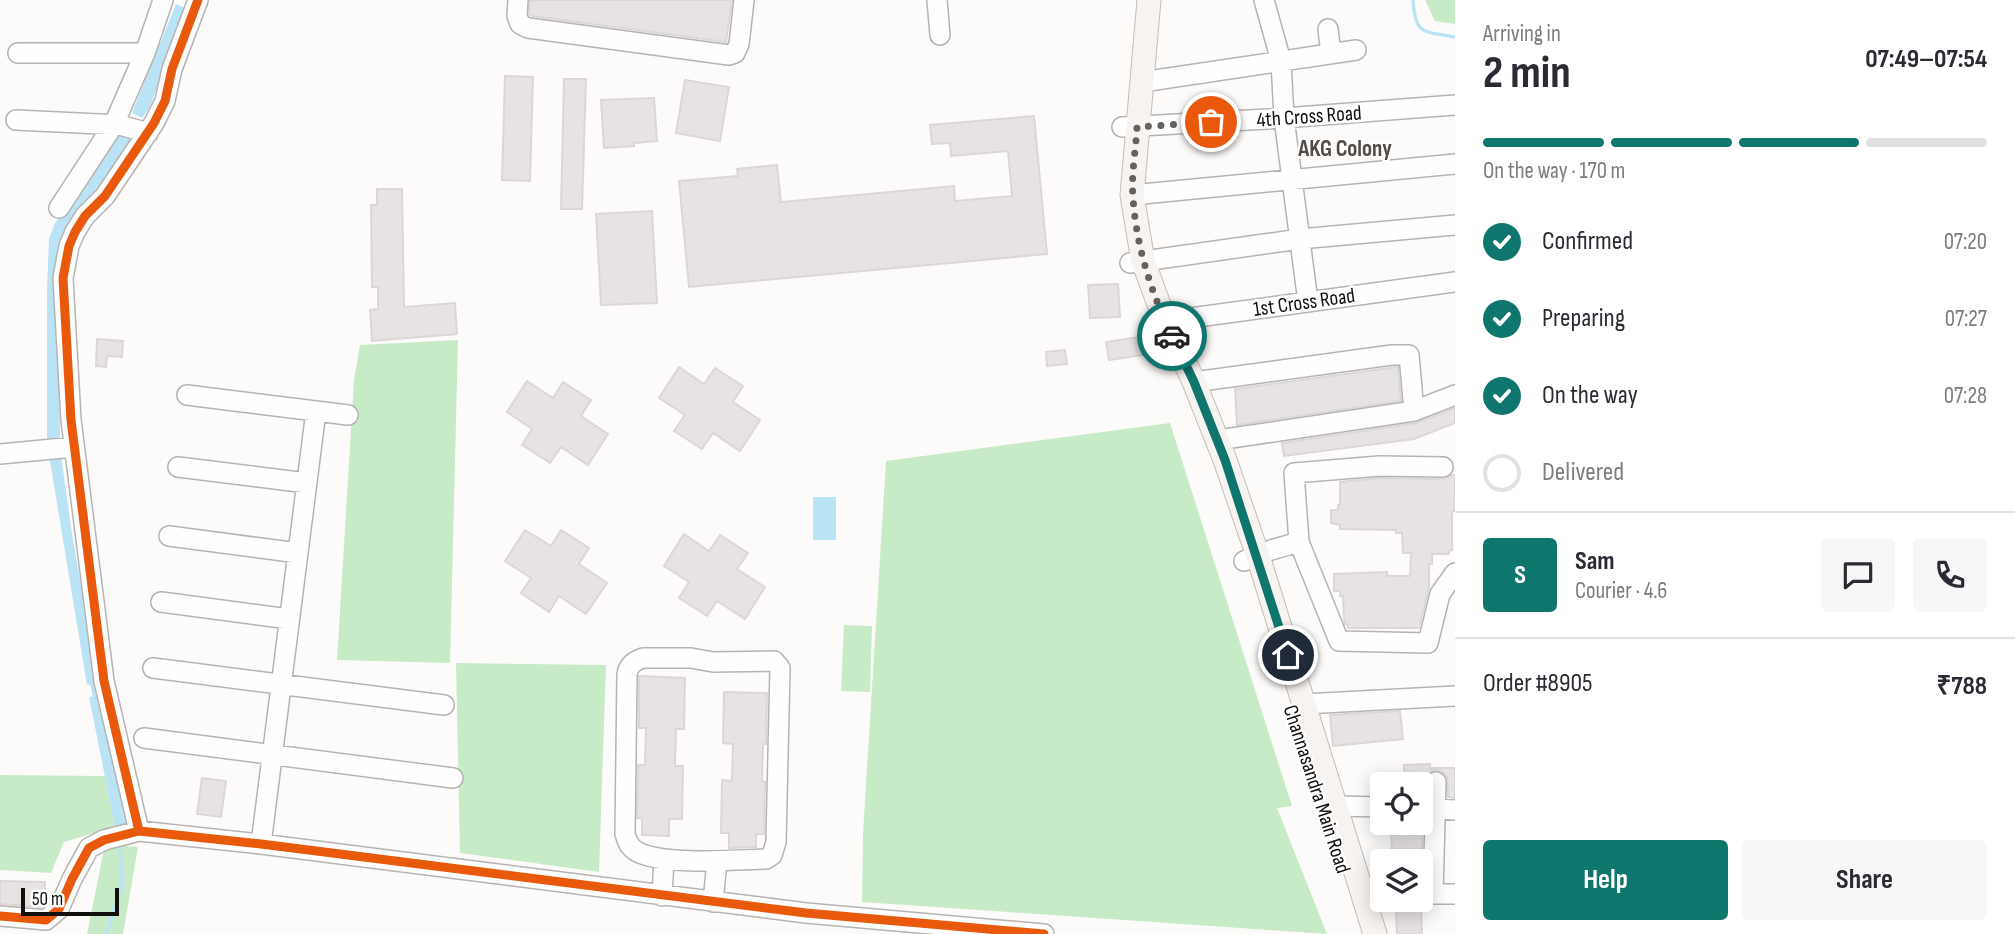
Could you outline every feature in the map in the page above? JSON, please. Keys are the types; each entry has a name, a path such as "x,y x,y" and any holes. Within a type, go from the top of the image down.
{"main road":[{"name":"Channasandra Main Road","path":"1134,0 1128,80 1137,262"},
{"name":"Channasandra Main Road","path":"1149,0 1142,82 1129,127 1118,197 1123,235 1137,262 1213,470 1251,559 1304,704 1336,806 1370,886"},
{"name":"Channasandra Main Road","path":"1159,322 1194,382 1218,440 1310,766 1361,934"},
{"name":"Channasandra Main Road","path":"1374,912 1376,934"}],"street":[{"path":"129,834 61,448 63,278 69,246 75,232 85,216 105,196 130,128 145,53 163,0"},
{"path":"518,0 517,16 520,24 528,28 729,55 736,52 739,44 744,0"},
{"path":"937,0 940,34"},
{"path":"1264,0 1281,61 1284,118 1308,302"},
{"path":"59,208 130,128 165,101 172,69 196,1"},
{"path":"1328,29 1331,53"},
{"path":"1142,82 1356,50"},
{"path":"18,52 145,53"},
{"name":"4th Cross Road","path":"1129,127 1455,105"},
{"path":"16,120 130,128"},
{"path":"1132,195 1455,164"},
{"path":"1137,262 1300,239 1455,225"},
{"name":"1st Cross Road","path":"1159,322 1455,282"},
{"path":"1194,382 1392,355 1409,355 1414,411"},
{"path":"187,395 348,415"},
{"path":"1218,440 1414,411 1455,395"},
{"path":"261,844 316,411"},
{"path":"0,454 61,448"},
{"path":"1443,467 1380,466 1294,474 1299,542 1339,641 1428,643 1440,594 1455,573"},
{"path":"178,467 307,483"},
{"path":"169,536 298,552"},
{"path":"1251,559 1299,542"},
{"path":"161,602 289,619"},
{"path":"643,658 691,658 713,662 774,661 780,668 775,848 772,855 766,859 664,859 635,850 625,834 628,669 634,661 643,658"},
{"path":"153,668 444,705"},
{"path":"1304,704 1455,696"},
{"path":"144,738 453,778"},
{"path":"1432,849 1437,809 1436,782"},
{"path":"1336,806 1370,807"},
{"path":"0,916 46,920 59,909 89,848 104,840 129,834 261,844 806,913 1044,934"},
{"path":"662,896 664,859"},
{"path":"713,902 717,860"},
{"path":"1433,893 1455,894"}],"green space":[{"path":"1425,0 1455,0 1455,24 1435,21"},
{"path":"458,340 450,663 337,660 354,380 360,345"},
{"path":"1170,423 1292,806 1277,808 1327,934 862,902 863,833 886,461"},
{"path":"844,625 872,626 870,692 841,691"},
{"path":"456,663 606,665 599,872 460,853"},
{"path":"0,775 105,776 115,827 64,842 51,873 0,870"},
{"path":"105,844 138,847 123,934 87,934"}],"water":[{"path":"176,4 189,10 149,108 142,118 132,113"},
{"path":"120,133 133,139 69,224 61,239 60,440 47,441 49,239 55,223"},
{"path":"49,455 61,455 98,683 87,685"},
{"path":"813,497 836,497 836,540 813,540"},
{"path":"101,695 128,823 115,827 89,697"}],"building":[{"path":"530,0 732,0 726,42 532,16 529,14"},
{"path":"505,76 533,77 530,181 502,180"},
{"path":"564,79 586,79 582,209 561,209"},
{"path":"685,80 729,87 720,141 676,133"},
{"path":"654,98 657,141 604,148 601,100"},
{"path":"1034,116 1047,254 689,287 679,181 738,176 737,169 777,165 781,202 954,186 955,201 1012,196 1008,151 951,156 950,143 932,144 930,125"},
{"path":"377,189 402,189 404,307 455,303 457,334 372,341 370,310 378,309 378,287 372,287 371,205 377,205"},
{"path":"652,211 657,303 601,305 596,214"},
{"path":"1118,284 1120,317 1090,318 1088,285"},
{"path":"1147,336 1149,354 1109,360 1106,342"},
{"path":"97,339 123,341 122,357 107,356 106,367 96,366"},
{"path":"1065,350 1067,364 1047,366 1046,352"},
{"path":"679,367 704,384 715,368 743,386 733,402 760,420 740,451 713,433 702,449 674,431 685,415 659,398"},
{"path":"1398,367 1401,401 1237,425 1235,389"},
{"path":"527,381 553,398 563,382 591,400 581,416 608,434 588,465 561,447 550,463 522,445 532,429 507,412"},
{"path":"1455,408 1455,423 1414,439 1284,456 1282,443 1416,423"},
{"path":"1455,475 1452,550 1449,554 1432,554 1432,564 1429,564 1429,588 1419,628 1348,628 1344,619 1343,596 1340,596 1340,591 1334,591 1334,574 1387,572 1387,576 1410,576 1411,553 1403,553 1402,533 1396,533 1396,530 1340,529 1340,525 1331,523 1331,510 1338,510 1340,505 1340,482 1380,478 1443,479"},
{"path":"525,530 551,546 561,530 589,548 579,564 607,583 586,614 559,596 549,612 521,593 531,578 505,561"},
{"path":"684,534 709,551 720,535 748,553 737,569 765,587 745,619 717,601 707,616 679,598 689,582 664,566"},
{"path":"639,676 685,678 684,729 676,729 675,766 683,766 682,819 669,819 669,836 642,835 642,818 637,818 638,765 645,765 646,728 639,728"},
{"path":"724,692 767,693 762,781 765,782 764,834 756,834 756,847 729,848 729,833 721,833 722,780 732,781 733,744 723,743"},
{"path":"1400,711 1403,739 1333,746 1330,715"},
{"path":"1430,764 1430,768 1455,768 1455,798 1448,797 1447,777 1443,772 1404,772 1404,765"},
{"path":"202,778 226,781 221,817 197,814"},
{"path":"1391,835 1422,835 1422,849 1392,849"},
{"path":"0,881 45,882 44,905 0,904"},
{"path":"1396,912 1421,912 1422,934 1397,934"}],"waterway":[{"path":"1413,0 1416,20 1423,30 1455,37"},
{"path":"91,679 95,699"},
{"path":"106,934 122,887 120,844"}],"cycle path":[{"path":"139,831 104,681 71,420 63,278 69,246 75,232 85,216 105,196 154,123 165,101 172,69 198,0"},
{"path":"0,916 46,920 59,909 89,848 104,840 139,831 806,913 1044,934"}],"way so far":[{"path":"1172,336 1143,261 1138,239 1132,195 1137,127 1211,122"}],"district":[{"name":"AKG Colony","path":"1345,148"}],"route":[{"path":"1172,336 1218,440 1258,556 1288,655"}]}
